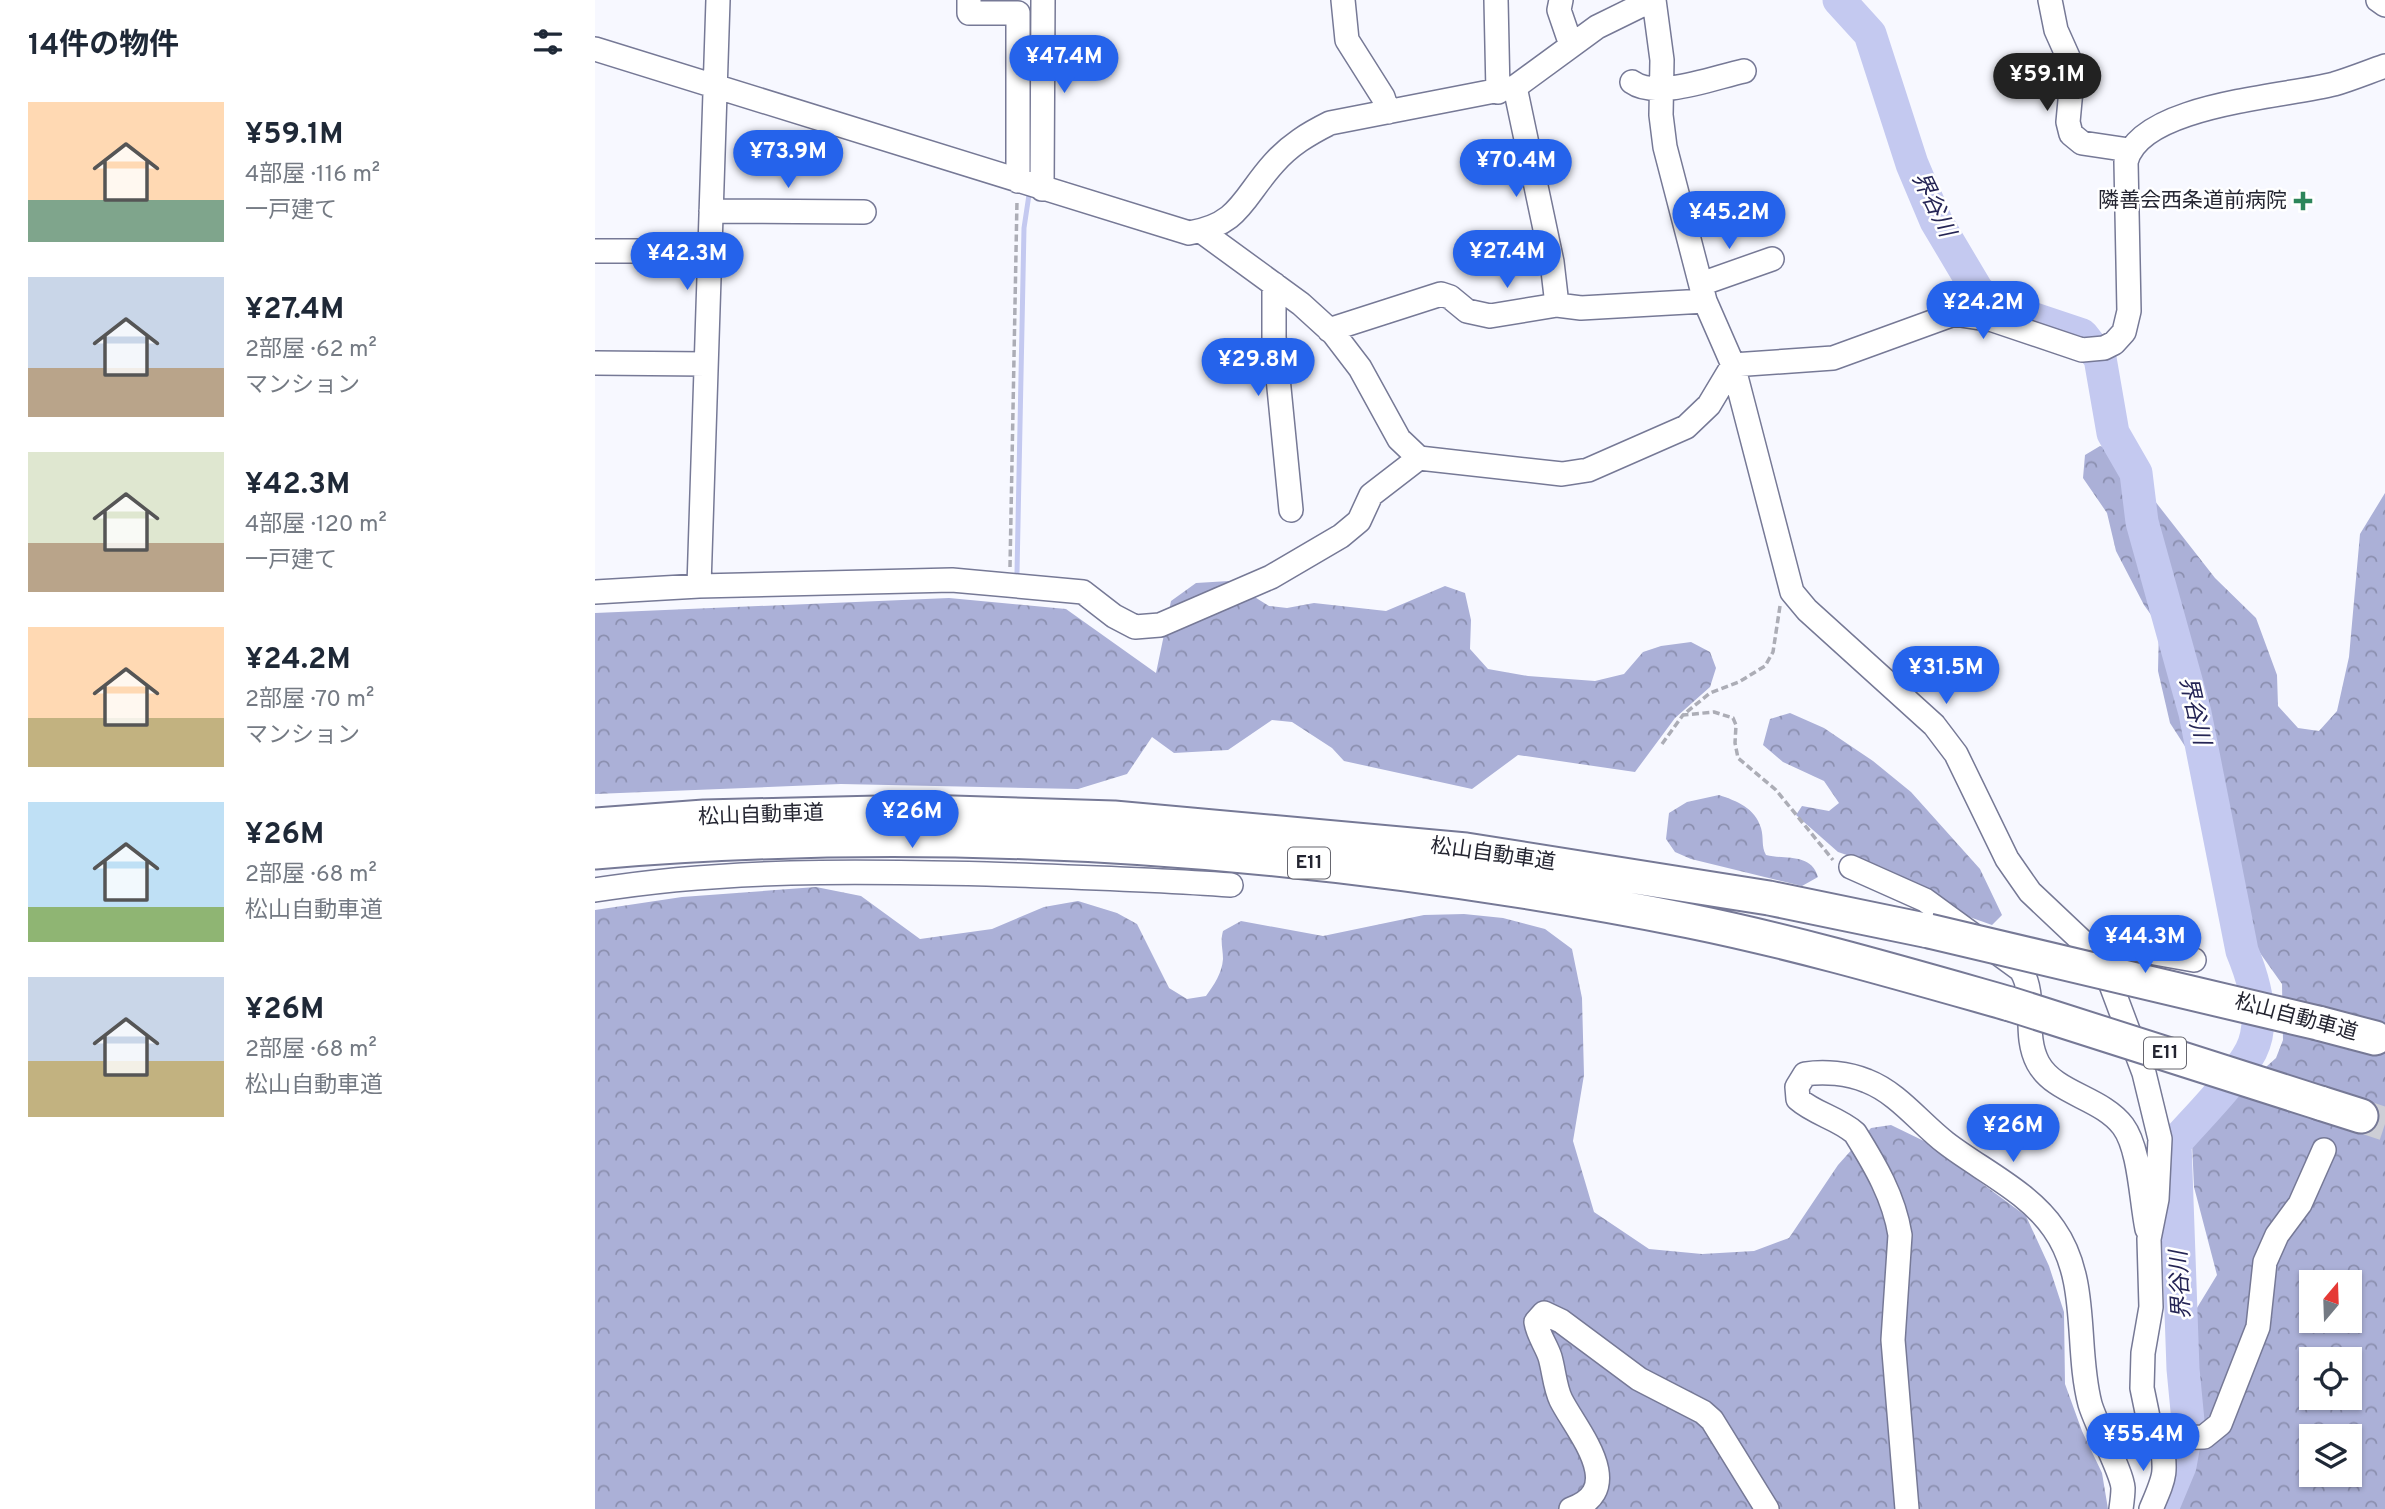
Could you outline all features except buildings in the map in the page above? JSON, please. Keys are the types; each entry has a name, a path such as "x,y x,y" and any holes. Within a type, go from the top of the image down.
{"highway":[{"name":"松山自動車道","path":"595,825 704,817 921,812 1114,818 1466,850 1769,898 1929,931 2375,1038"},
{"name":"松山自動車道","path":"595,852 683,845 851,838 1015,842 1197,852 1464,883 1692,922 1806,948 2010,1004 2361,1116"}],"street":[{"path":"699,586 718,0"},
{"path":"969,0 969,13 1018,13 1030,185"},
{"path":"1030,185 1043,0"},
{"path":"1343,0 1347,40 1383,97 1388,111"},
{"path":"1496,0 1507,89 1552,262 1557,305"},
{"path":"1562,0 1559,10 1571,45"},
{"path":"595,49 1189,233 1217,226 1237,212 1272,165 1292,145 1310,133 1330,123 1507,89 1606,21 1632,12 1653,0 1663,90 1665,146 1703,292 1733,365 1792,592 1807,610 1934,725 1956,754 2007,859 2030,892 2084,943 2098,950 2132,949 2195,960"},
{"path":"2050,0 2056,30 2073,68 2068,122 2071,134 2082,143 2129,150"},
{"path":"2378,0 2385,5"},
{"path":"1733,365 1833,358 1954,314 1993,320 2083,350 2104,348 2125,332 2129,311 2126,162 2129,150 2144,136 2192,112 2333,84 2385,66"},
{"path":"1632,82 1639,88 1663,90 1744,71"},
{"path":"711,211 864,212"},
{"path":"1201,231 1274,284 1329,330 1360,368 1399,439 1419,458 1562,474 1588,471 1686,427 1709,405 1733,365"},
{"path":"595,251 710,251"},
{"path":"1329,330 1441,294 1450,297 1467,311 1490,316 1557,305 1581,308 1703,292 1772,259"},
{"path":"1274,284 1274,337 1291,510"},
{"path":"595,363 706,364"},
{"path":"595,592 699,586 952,580 1083,592 1114,616 1135,627 1160,625 1271,577 1341,536 1359,521 1371,495 1419,458"},
{"path":"1851,867 1925,900 2021,970 2029,983 2032,1047 2039,1065 2055,1080 2104,1107 2124,1126 2134,1150 2150,1239 2151,1307 2143,1353 2142,1388 2148,1417 2164,1439 2166,1467 2163,1486 2151,1509"},
{"path":"595,890 650,881 748,874 877,871 1131,877 1231,885"},
{"path":"2098,950 2144,1073 2160,1139 2157,1199 2150,1239"},
{"path":"1907,1509 1893,1372 1892,1340 1900,1235 1897,1218 1893,1203 1855,1133 1846,1125 1810,1109 1798,1099 1797,1087 1805,1074 1820,1071 1847,1076 1868,1081 1888,1093 1945,1142 2031,1204 2055,1229 2069,1260 2078,1292 2090,1403 2123,1486 2121,1509"},
{"path":"2164,1439 2204,1437 2220,1424 2258,1328 2265,1262 2277,1235 2299,1204 2324,1150"},
{"path":"1571,1509 1585,1502 1592,1494 1597,1473 1586,1438 1558,1393 1549,1353 1537,1328 1536,1322 1544,1314 1561,1321 1639,1380 1703,1412 1712,1420 1767,1509"}],"path":[{"path":"1009,585 1030,185"},
{"path":"1663,744 1683,715 1710,692 1739,681 1765,666 1773,652 1781,602 1792,592"},
{"path":"1683,715 1714,712 1733,718 1736,725 1738,758 1776,790 1829,858 1851,867"}],"green space":[{"path":"2100,446 2115,450 2215,578 2256,618 2277,675 2278,706 2298,728 2319,731 2337,711 2349,657 2360,534 2385,493 2385,1509 2170,1509 2172,1349 2217,1275 2194,1187 2192,1143 2227,1102 2276,1058 2283,1040 2282,984 2253,943 2218,779 2188,751 2170,723 2158,671 2159,626 2144,605 2116,551 2107,513 2083,478 2085,455"},
{"path":"1229,581 1269,606 1287,608 1314,603 1386,611 1445,586 1465,593 1471,620 1470,649 1488,669 1528,676 1595,681 1624,674 1643,652 1661,646 1691,642 1710,652 1716,668 1710,687 1675,718 1635,772 1518,755 1472,789 1344,761 1332,748 1292,722 1272,720 1228,750 1174,753 1152,737 1127,774 1078,789 841,784 595,794 595,613 949,598 1066,609 1156,673 1171,601 1196,583"},
{"path":"1790,713 1824,728 1873,761 1911,792 1980,869 2002,915 1992,925 1961,914 1919,886 1882,867 1838,852 1796,815 1802,806 1829,811 1839,803 1824,781 1783,762 1763,745 1770,719"},
{"path":"1719,795 1739,803 1754,815 1761,828 1766,855 1804,861 1815,869 1818,877 1802,886 1691,859 1675,852 1666,839 1669,813 1687,802"},
{"path":"816,887 861,896 920,939 992,929 1044,907 1078,901 1117,913 1137,924 1169,988 1187,999 1206,996 1209,992 1222,964 1223,931 1241,921 1323,936 1424,915 1464,914 1503,918 1545,929 1572,949 1582,998 1584,1075 1573,1141 1594,1212 1649,1249 1702,1254 1754,1251 1789,1238 1838,1165 1871,1128 1891,1125 1926,1142 2026,1216 2049,1266 2064,1312 2065,1384 2082,1431 2102,1473 2108,1509 595,1509 595,910 682,897"}],"waterway":[{"name":"界谷川","path":"1839,0 1870,34 1912,164 1936,221 1977,290 1993,305 2082,335 2100,358 2113,433 2136,473 2142,522 2195,713 2242,951 2257,1001 2258,1027 2245,1062 2175,1143 2183,1369 2188,1421 2180,1466 2162,1509"},
{"path":"1017,573 1024,228 1030,188"}],"tunnel":[{"path":"2361,1116 2385,1124"}],"place":[{"name":"隣善会西条道前病院","path":"2303,201"}]}
